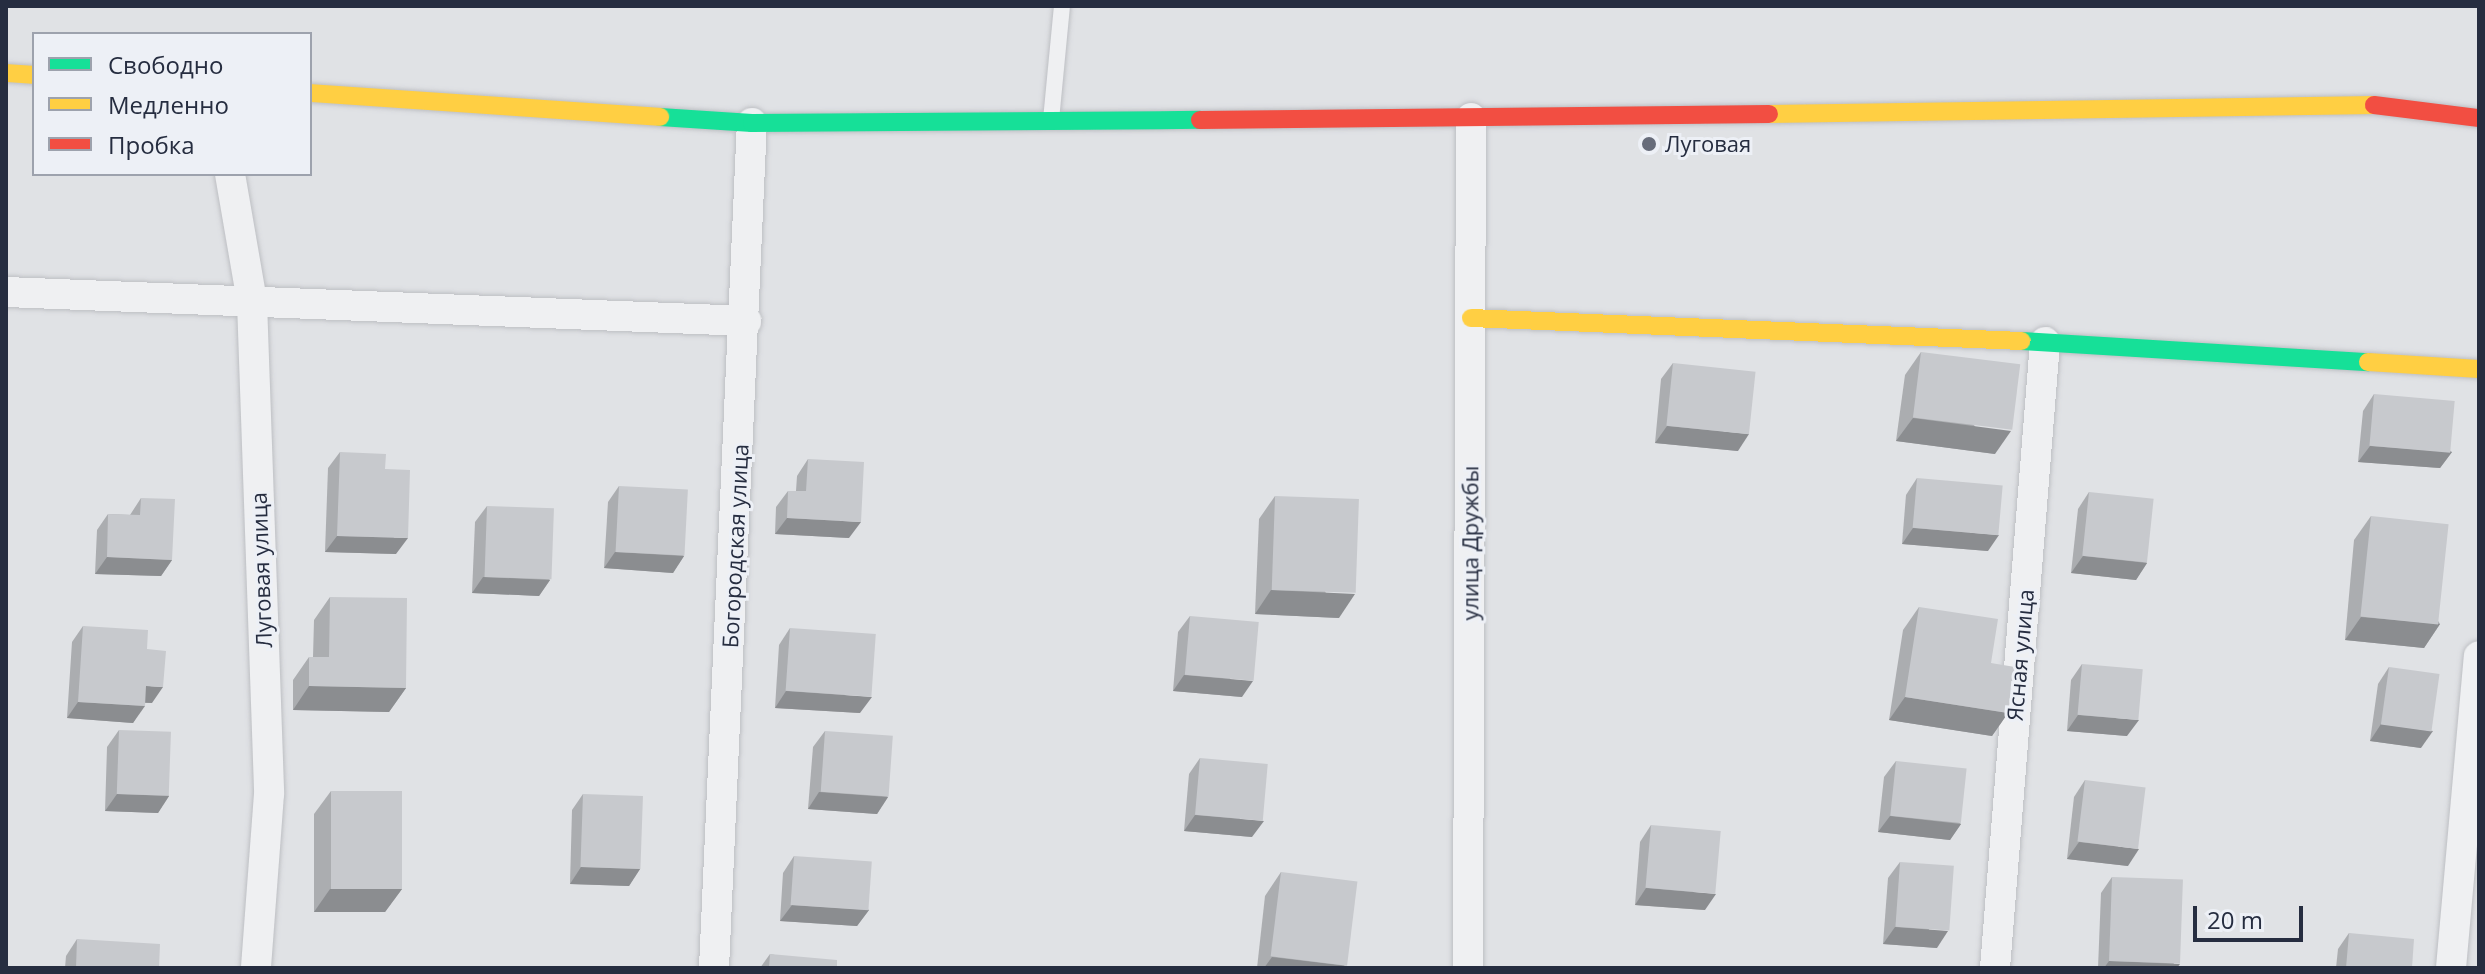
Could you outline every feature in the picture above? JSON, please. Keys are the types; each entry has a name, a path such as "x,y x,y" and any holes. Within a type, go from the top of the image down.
{"main road":[{"path":"6,73 32,75"},
{"path":"312,93 752,123 1471,118 2390,105 2479,118"},
{"path":"1471,318 2045,342 2479,369"}],"street":[{"name":"улица Дружбы","path":"1468,968 1471,118"},
{"name":"Богородская улица","path":"714,968 746,321 752,123"},
{"name":"Луговая улица","path":"230,176 252,302 269,794 256,968"},
{"path":"6,292 746,321"},
{"name":"Ясная улица","path":"1995,968 2045,342"},
{"path":"2451,968 2479,656"}],"lane":[{"path":"1051,121 1062,6"}],"building":[{"path":"1921,352 2020,364 2012,430 1913,418"},
{"path":"1673,363 1756,372 1749,434 1666,426"},
{"path":"2374,394 2455,401 2450,453 2369,446"},
{"path":"340,452 386,454 385,469 410,470 408,538 337,536"},
{"path":"808,459 864,462 861,522 787,518 788,491 806,491"},
{"path":"1917,478 2003,485 1998,535 1913,528"},
{"path":"619,486 688,490 684,556 616,552"},
{"path":"2089,492 2154,499 2147,562 2082,556"},
{"path":"1275,496 1359,499 1356,593 1272,590"},
{"path":"141,498 175,499 172,560 107,557 108,514 140,515"},
{"path":"487,506 554,508 551,579 485,577"},
{"path":"2371,516 2449,524 2438,625 2360,616"},
{"path":"330,597 407,598 406,688 309,686 309,657 329,657"},
{"path":"1919,607 1998,619 1991,663 2015,667 2008,713 1905,697"},
{"path":"1190,616 1259,622 1254,681 1185,675"},
{"path":"83,626 148,630 147,649 166,651 163,687 146,686 145,706 78,702"},
{"path":"790,628 876,634 871,697 786,691"},
{"path":"2082,664 2143,669 2138,720 2078,715"},
{"path":"2389,667 2440,674 2431,732 2381,724"},
{"path":"119,730 171,732 169,796 117,794"},
{"path":"825,731 893,736 889,797 821,792"},
{"path":"1200,758 1268,764 1263,821 1195,815"},
{"path":"1896,761 1967,768 1961,823 1890,816"},
{"path":"2085,780 2146,787 2138,849 2077,842"},
{"path":"331,791 402,791 402,889 331,889"},
{"path":"583,794 643,796 640,869 580,867"},
{"path":"1651,825 1721,831 1715,894 1646,888"},
{"path":"794,856 872,861 868,910 791,905"},
{"path":"1900,862 1954,866 1949,931 1895,927"},
{"path":"1281,872 1357,881 1347,966 1271,956"},
{"path":"2112,877 2183,879 2180,963 2109,961"},
{"path":"2349,933 2414,939 2412,968 2346,968"},
{"path":"77,939 160,944 159,968 76,968"},
{"path":"770,954 837,960 837,968 769,968"}],"traffic: fast":[{"path":"660,117 752,123 1200,120"},
{"path":"2022,341 2368,362"}],"traffic: slow":[{"path":"6,73 32,75"},
{"path":"312,93 660,117"},
{"path":"1769,114 2374,105"},
{"path":"1471,318 2022,341"},
{"path":"2368,362 2479,369"}],"traffic: jam":[{"path":"2374,105 2479,118"},
{"path":"1200,120 1769,114"}],"place":[{"name":"Луговая","path":"1649,144"}]}
